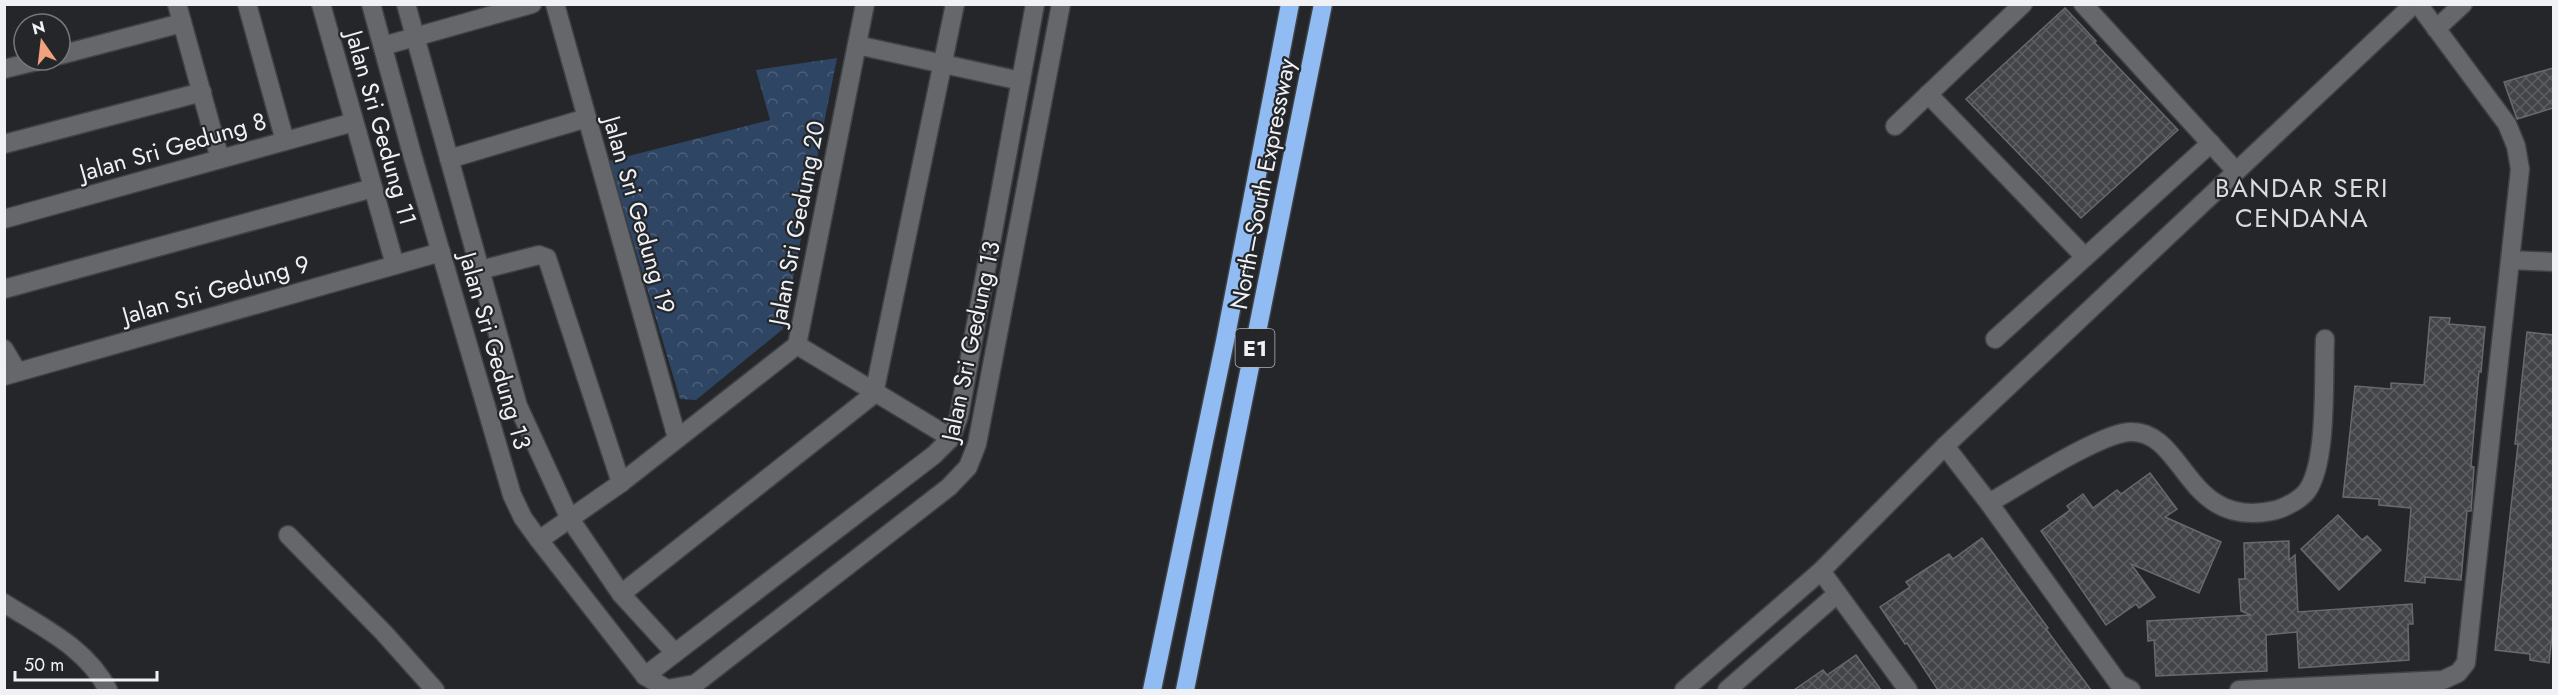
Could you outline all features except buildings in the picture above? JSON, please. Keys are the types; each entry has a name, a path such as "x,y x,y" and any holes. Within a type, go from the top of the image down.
{"highway":[{"name":"North–South Expressway","path":"1152,690 1225,341 1290,4"},
{"name":"North–South Expressway","path":"1185,690 1323,4"}],"street":[{"path":"177,4 220,159"},
{"path":"247,4 285,141"},
{"name":"Jalan Sri Gedung 11","path":"321,4 394,265"},
{"name":"Jalan Sri Gedung 13","path":"371,4 513,495 523,518 539,540 645,676 667,689 695,684 949,487 968,467 977,444 1061,4"},
{"name":"Jalan Sri Gedung 13","path":"406,4 518,406 570,519 621,594 675,653"},
{"path":"383,46 415,38 482,11 532,4"},
{"name":"Jalan Sri Gedung 19","path":"555,4 677,438"},
{"name":"Jalan Sri Gedung 20","path":"539,540 621,483 797,345 865,4"},
{"path":"621,594 874,394 955,4"},
{"name":"Jalan Sri Gedung 13","path":"645,676 934,455 951,438 958,416 1035,4"},
{"path":"1894,126 2023,4"},
{"path":"2083,4 2236,171"},
{"path":"1683,690 1821,571 1945,447 2416,4 2507,124 2516,146 2520,169 2466,663 2458,673 2443,680 2239,690"},
{"path":"2436,29 2463,4"},
{"path":"72,52 182,23"},
{"path":"857,45 1021,81"},
{"path":"4,144 202,92"},
{"path":"1928,94 2084,256"},
{"path":"449,159 587,117"},
{"name":"Jalan Sri Gedung 8","path":"4,219 354,122"},
{"path":"1995,339 2211,143"},
{"path":"4,289 373,188"},
{"name":"Jalan Sri Gedung 9","path":"11,374 441,252"},
{"path":"480,270 539,255 547,258 621,483"},
{"path":"2511,260 2553,262"},
{"path":"1989,503 2108,437 2132,432 2151,437 2166,450 2208,500 2232,512 2259,514 2285,507 2306,493 2316,474 2320,450 2325,339"},
{"path":"797,345 874,394 951,438"},
{"path":"4,349 11,374"},
{"path":"1945,447 1989,503 2119,684 2131,690"},
{"path":"288,535 384,633 435,690"},
{"path":"1821,571 1908,690"},
{"path":"1727,690 1838,594"},
{"path":"4,603 77,649 100,673 108,690"}],"green space":[{"path":"837,58 783,329 696,400 680,399 609,161 770,120 756,70"}],"district":[{"name":"BANDAR SERI CENDANA","path":"2302,203"}]}
